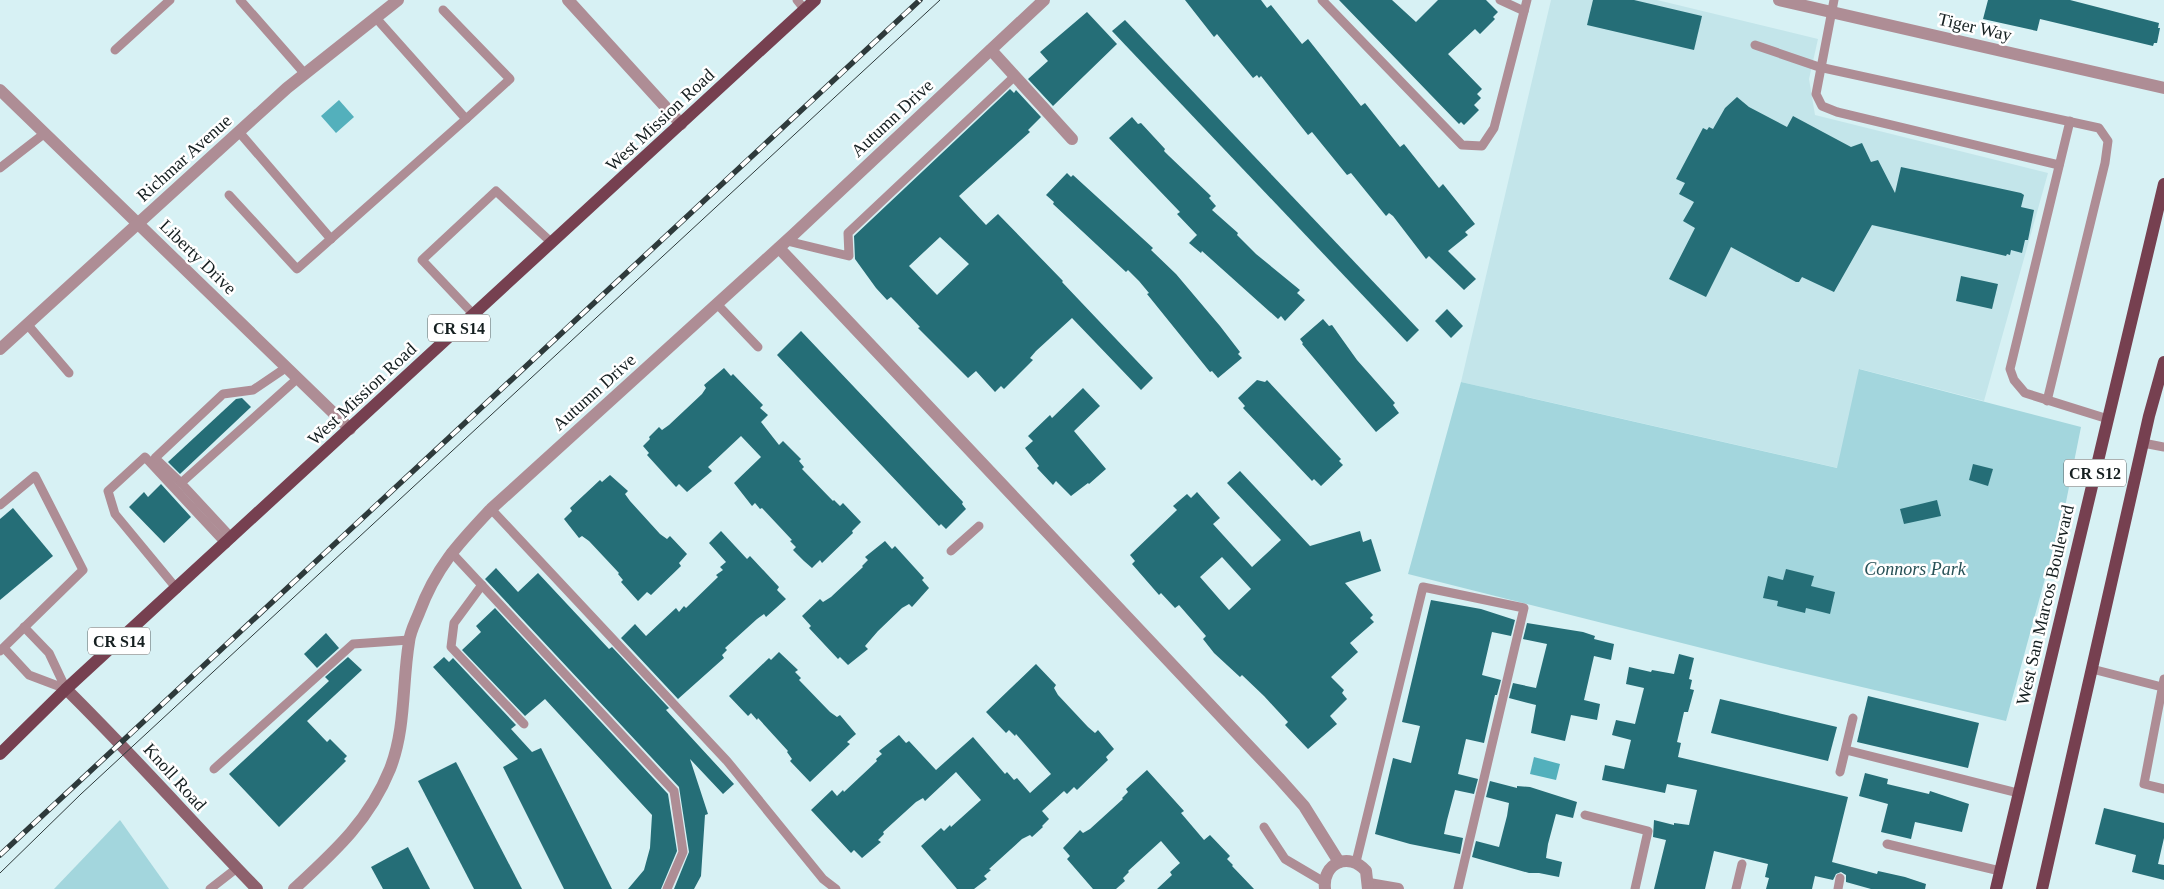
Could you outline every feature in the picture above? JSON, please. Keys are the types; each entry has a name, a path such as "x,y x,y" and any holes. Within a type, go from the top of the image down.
{"main road":[{"name":"West Mission Road","path":"0,754 66,689 681,124 801,5 815,0"},
{"name":"West San Marcos Boulevard","path":"1996,889 2164,184"},
{"name":"CR S12","path":"2042,889 2143,442 2164,362"},
{"name":"Knoll Road","path":"66,689 120,742 149,777 258,889"}],"street":[{"name":"Richmar Avenue","path":"0,349 305,74 398,0"},
{"path":"568,0 681,124"},
{"name":"Autumn Drive","path":"294,889 343,843 367,815 390,768 401,727 409,640 428,587 451,552 491,509 718,304 1044,0"},
{"name":"Tiger Way","path":"1779,0 1832,6 2164,88"},
{"path":"991,50 1072,139"},
{"name":"Liberty Drive","path":"0,90 350,429"},
{"path":"783,244 1279,778 1304,806 1339,862"},
{"path":"1324,886 1328,870 1339,862 1356,862 1366,871 1369,886 1398,889"}],"lane":[{"path":"115,50 170,0"},
{"path":"240,0 305,74"},
{"path":"1322,0 1462,145 1482,146 1494,128 1527,0"},
{"path":"1500,0 1524,10"},
{"path":"1832,6 1819,67 1816,94 1822,106 1837,112 2059,165"},
{"path":"229,195 297,269 510,79 443,10"},
{"path":"376,18 466,119"},
{"path":"1755,45 1819,67 2099,128 2108,142 2105,163 2047,401"},
{"path":"783,244 849,256 848,233 1015,76"},
{"path":"2070,121 2010,369 2014,380 2025,393 2108,419"},
{"path":"239,132 331,239"},
{"path":"0,168 45,133"},
{"path":"474,315 422,260 496,191 552,243"},
{"path":"718,304 758,347"},
{"path":"27,324 69,372"},
{"path":"229,541 181,483 155,458 223,394 253,390 287,367"},
{"path":"181,483 298,378"},
{"path":"2143,442 2164,447"},
{"path":"176,589 115,514 108,491 145,456 229,541"},
{"path":"0,505 36,476 83,570 2,650 30,675 66,689"},
{"path":"491,509 727,761 824,884 836,889"},
{"path":"951,551 979,526"},
{"path":"451,552 674,792 683,852 667,889"},
{"path":"482,584 454,623 451,648 524,724"},
{"path":"1356,862 1423,587 1524,608 1458,889"},
{"path":"24,627 49,653 66,689"},
{"path":"214,769 353,644 409,640"},
{"path":"2092,670 2163,683 2144,784 2164,789"},
{"path":"1840,772 1853,718"},
{"path":"1846,750 2018,793"},
{"path":"1585,815 1648,831 1635,889"},
{"path":"1264,827 1285,859 1324,886"},
{"path":"1888,844 2000,870"},
{"path":"1736,889 1742,864"},
{"path":"210,889 237,868"},
{"path":"1838,889 1840,878"}],"shaded area":[{"path":"1551,0 1657,0 1818,39 1809,79 1815,115 2048,173 1984,401 1860,369 1838,468 1461,382"},
{"path":"339,100 354,117 336,133 321,116"},
{"path":"1534,757 1560,764 1556,780 1530,774"}],"green space":[{"name":"Connors Park","path":"1859,369 2081,427 2066,502 2006,721 1769,665 1408,574 1461,382 1837,468"},
{"path":"120,820 169,889 54,889"}],"building":[{"path":"1185,0 1261,0 1267,8 1271,5 1302,44 1308,39 1361,106 1365,103 1400,147 1404,144 1439,188 1443,184 1475,224 1465,232 1468,235 1448,251 1476,279 1464,290 1429,256 1426,259 1393,216 1389,213 1386,216 1351,173 1347,175 1312,132 1308,135 1261,76 1259,78 1257,75 1253,78 1217,34 1214,37"},
{"path":"1339,0 1392,0 1416,22 1438,0 1486,0 1498,12 1493,17 1495,19 1480,34 1475,29 1448,54 1482,89 1477,94 1481,98 1474,105 1479,110 1464,125 1461,122 1459,124"},
{"path":"1593,0 1634,0 1702,16 1694,50 1587,25"},
{"path":"1988,0 2070,0 2159,23 2157,43 2154,43 2153,46 2040,19 2037,31 1983,19"},
{"path":"1087,12 1117,44 1053,106 1028,79 1048,61 1040,52"},
{"path":"1125,20 1419,330 1407,342 1112,31"},
{"path":"1010,89 1014,93 1016,90 1041,117 1028,130 1030,132 959,196 986,225 998,214 1153,378 1141,390 1072,318 1036,351 1030,358 1033,360 1004,389 1001,386 995,392 976,371 968,378 918,328 920,327 891,297 887,300 876,288 855,259 854,236","holes":["940,237 969,264 937,295 909,266"]},
{"path":"1737,97 1749,107 1787,127 1793,116 1851,147 1862,143 1871,162 1878,160 1895,193 1901,167 2021,193 2024,195 2021,207 2034,210 2028,240 2025,240 2022,253 2011,250 2010,255 2007,254 2006,256 1872,225 1834,292 1802,277 1799,282 1796,282 1731,247 1706,297 1669,279 1695,228 1683,221 1694,202 1679,194 1685,183 1676,179 1703,128 1707,130 1709,127 1713,129 1725,108"},
{"path":"1132,117 1138,124 1141,123 1165,149 1164,151 1211,196 1209,198 1216,206 1212,210 1238,233 1237,235 1256,254 1300,290 1297,293 1305,300 1285,321 1281,316 1278,319 1202,251 1201,253 1189,243 1197,235 1177,214 1180,212 1109,138"},
{"path":"1067,173 1071,177 1073,175 1153,248 1151,250 1176,274 1220,326 1240,352 1238,354 1242,358 1218,378 1212,371 1210,372 1147,294 1149,293 1139,281 1128,270 1126,272 1053,204 1054,202 1046,195"},
{"path":"1961,276 1998,284 1992,309 1956,301"},
{"path":"1447,309 1463,326 1451,338 1435,321"},
{"path":"1323,319 1329,326 1332,325 1357,360 1395,403 1393,405 1399,413 1376,432 1302,344 1300,339"},
{"path":"801,331 963,502 962,504 966,509 946,529 941,524 939,526 777,355"},
{"path":"724,368 731,376 733,374 763,405 760,408 768,415 761,422 779,445 783,441 801,459 799,461 804,467 802,469 833,501 840,506 843,503 861,522 852,531 853,533 822,563 820,560 812,568 793,550 796,547 790,541 792,540 762,508 760,509 755,503 752,506 734,483 761,457 741,436 708,467 712,471 687,492 679,484 676,487 647,455 649,453 643,446 659,427 662,430 669,425 702,394 706,388 704,385"},
{"path":"1257,380 1265,382 1267,380 1341,459 1339,461 1343,465 1321,486 1314,479 1312,481 1243,408 1245,406 1238,398"},
{"path":"1083,388 1100,406 1074,431 1106,469 1071,496 1056,481 1053,485 1037,468 1039,466 1025,448 1033,441 1028,436 1050,415 1052,418"},
{"path":"242,398 251,407 180,474 168,462 236,399"},
{"path":"1973,464 1993,469 1988,486 1969,480"},
{"path":"1240,471 1310,546 1360,531 1363,542 1371,539 1381,571 1345,583 1373,615 1370,618 1374,622 1350,643 1358,652 1331,677 1344,690 1342,693 1347,699 1330,716 1337,724 1308,749 1285,725 1288,722 1264,696 1242,675 1240,677 1214,653 1203,639 1206,636 1179,605 1175,608 1161,593 1159,595 1132,564 1135,561 1130,555 1177,510 1173,506 1187,494 1191,498 1197,492 1220,518 1213,524 1252,567 1281,540 1227,483","holes":["1222,557 1251,589 1229,610 1200,577"]},
{"path":"610,475 628,491 625,494 630,501 660,534 667,539 670,536 687,554 679,563 681,566 651,595 647,592 638,601 621,582 623,580 619,573 589,541 582,536 579,538 564,519 572,511 570,508 600,480 602,482"},
{"path":"161,484 191,517 164,543 129,507 144,492 148,497"},
{"path":"1937,500 1941,516 1904,524 1900,509"},
{"path":"13,508 53,556 0,600 0,519"},
{"path":"721,531 747,559 750,556 779,587 777,590 786,599 766,617 764,614 757,619 725,648 727,650 722,655 724,658 678,699 621,638 635,624 646,636 676,608 679,612 684,606 686,608 718,577 716,575 723,570 720,567 726,562 709,543"},
{"path":"885,541 892,549 895,546 924,578 922,580 929,588 912,607 909,604 902,608 865,646 868,649 848,665 840,657 838,659 809,628 811,626 802,616 820,599 823,602 831,597 863,567 868,560 865,557"},
{"path":"496,568 518,592 538,573 609,649 612,647 669,708 666,710 734,784 723,794 690,759 708,814 705,815 701,876 694,889 674,889 689,852 679,787 485,579"},
{"path":"1786,569 1814,576 1811,586 1835,592 1830,614 1806,608 1805,613 1777,606 1778,601 1763,598 1768,576 1783,580"},
{"path":"1431,600 1481,609 1515,620 1511,636 1492,632 1482,675 1501,680 1497,695 1495,695 1484,743 1466,739 1458,774 1478,779 1474,794 1455,790 1444,834 1463,838 1460,854 1410,844 1375,834 1393,758 1411,763 1420,726 1402,722"},
{"path":"495,608 668,794 677,851 661,889 628,889 644,870 650,848 652,815 545,699 525,716 462,650 481,632 476,626"},
{"path":"1527,623 1583,632 1595,636 1594,639 1614,644 1611,660 1594,656 1584,700 1600,704 1597,720 1571,715 1565,741 1531,733 1536,705 1509,698 1513,683 1536,688 1547,644 1523,639"},
{"path":"326,633 339,648 317,668 304,654"},
{"path":"779,652 798,670 795,672 801,678 799,680 830,712 837,717 840,715 856,734 847,742 850,744 810,782 790,761 792,759 788,751 758,718 757,720 751,713 748,716 729,696 769,658 771,660"},
{"path":"1679,654 1694,658 1689,679 1692,680 1690,689 1694,690 1688,712 1684,712 1677,742 1681,743 1678,757 1848,797 1832,862 1877,874 1878,871 1905,877 1926,884 1925,889 1871,889 1846,882 1846,875 1841,872 1836,874 1833,880 1815,876 1812,889 1766,889 1769,878 1765,877 1768,864 1714,851 1705,889 1654,889 1666,840 1653,837 1654,820 1674,825 1674,823 1689,825 1697,790 1667,784 1665,793 1602,780 1605,765 1624,769 1631,740 1612,735 1616,720 1635,724 1644,688 1626,684 1629,667 1651,672 1652,670 1674,674"},
{"path":"348,657 362,670 307,721 327,742 330,739 347,756 344,759 346,761 279,827 229,774 329,681 325,677"},
{"path":"444,657 449,662 453,658 516,725 511,729 532,752 541,748 612,889 564,889 503,767 518,759 433,667"},
{"path":"1036,664 1056,685 1054,688 1058,695 1088,727 1095,733 1098,730 1114,749 1106,757 1108,760 1077,790 1074,787 1067,794 1064,791 1042,811 1049,819 1043,827 1032,837 1030,835 1022,839 989,869 991,870 984,876 987,879 974,889 957,889 921,846 941,828 944,831 950,825 951,827 981,800 956,772 925,801 923,798 916,802 883,832 884,834 878,840 881,842 862,858 854,850 851,853 811,810 832,790 837,796 843,790 844,792 877,761 876,759 882,754 879,751 899,735 906,743 909,741 936,770 973,737 1005,774 1007,772 1014,780 1017,778 1030,793 1051,774 1016,734 1015,736 1009,730 1006,733 986,712"},
{"path":"1868,696 1979,723 1968,768 1857,742"},
{"path":"1720,699 1837,727 1828,761 1711,733"},
{"path":"456,762 522,889 474,889 418,781"},
{"path":"1147,770 1184,811 1181,813 1204,840 1210,835 1230,856 1227,859 1232,866 1254,889 1157,889 1172,875 1170,872 1180,863 1161,841 1128,871 1123,878 1125,881 1116,889 1093,889 1067,859 1070,856 1063,848 1080,830 1083,833 1090,829 1123,799 1128,792 1126,789"},
{"path":"1865,773 1888,779 1887,784 1929,794 1930,791 1969,804 1962,832 1915,822 1911,839 1881,832 1888,804 1859,796"},
{"path":"1490,781 1517,788 1517,786 1530,787 1577,802 1573,818 1556,814 1548,844 1546,858 1562,862 1559,877 1529,873 1472,857 1476,841 1499,847 1507,816 1509,803 1486,797"},
{"path":"2104,808 2164,823 2164,838 2158,864 2164,865 2164,880 2132,872 2136,855 2095,844"},
{"path":"408,847 430,889 383,889 371,867"}],"tram line":[{"path":"0,873 81,794 940,0"}],"railway":[{"path":"0,855 920,0"}]}
